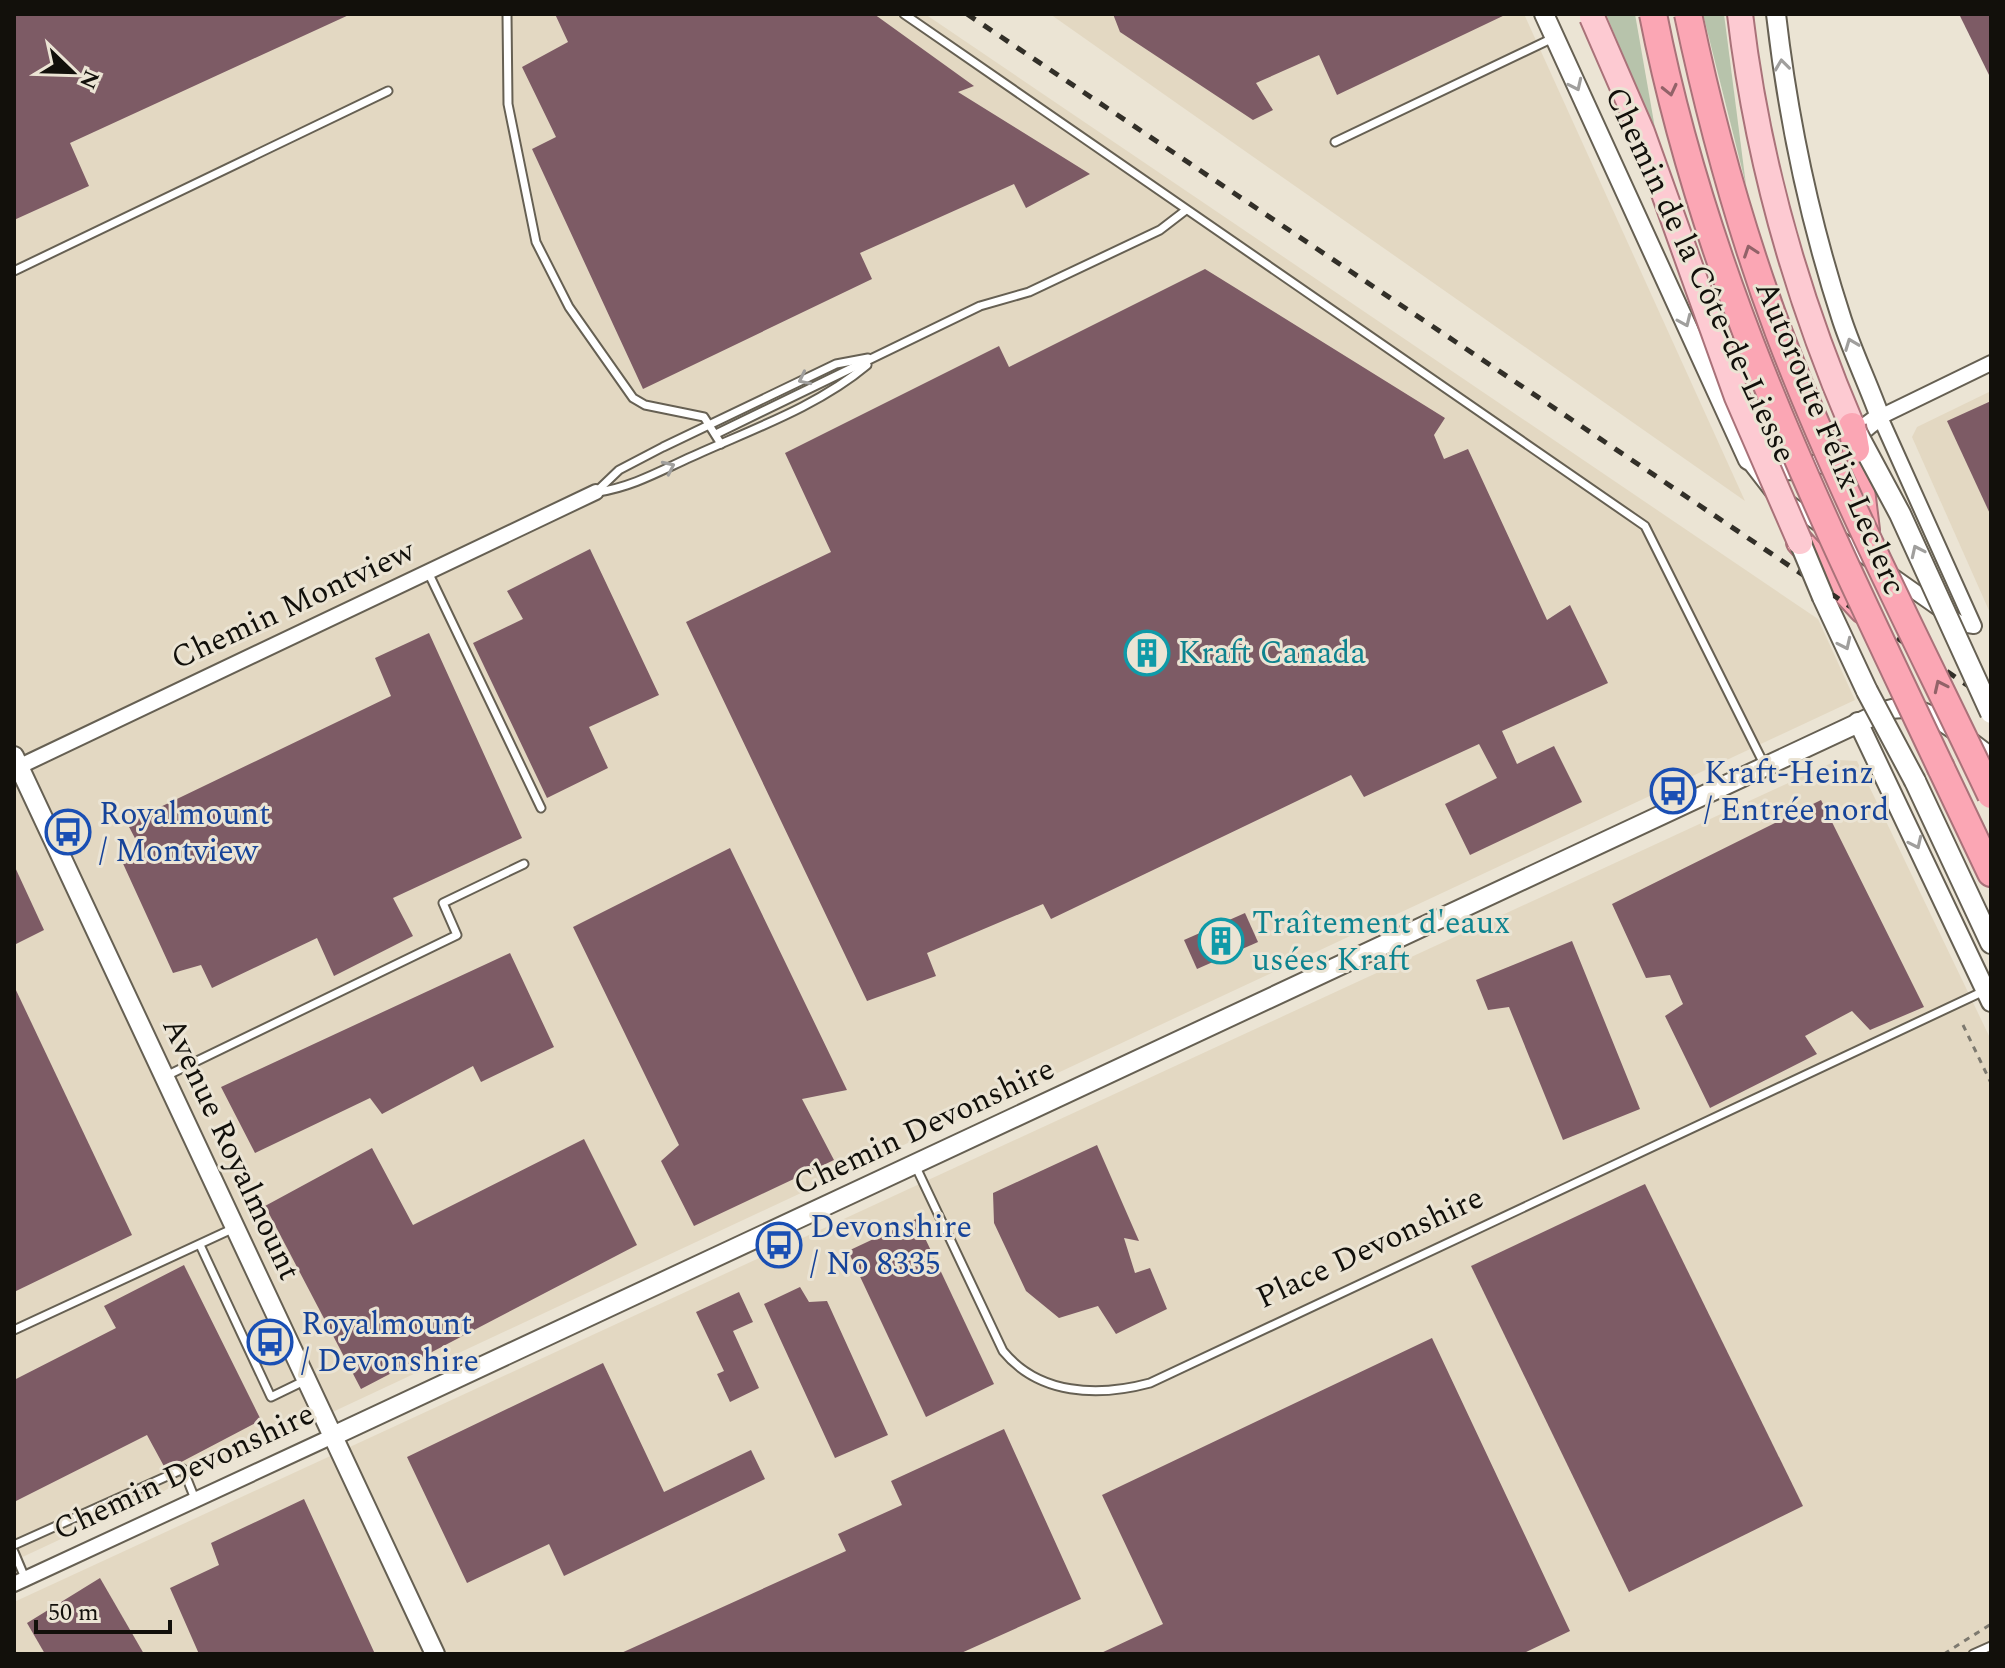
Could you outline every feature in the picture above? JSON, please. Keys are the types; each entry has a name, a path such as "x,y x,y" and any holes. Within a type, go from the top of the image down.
{"highway":[{"name":"Autoroute Félix-Leclerc","path":"1653,14 1691,173 1728,288 1784,432 1991,873"},
{"name":"Autoroute Félix-Leclerc","path":"1688,14 1712,125 1757,272 1809,407 1991,795"},
{"path":"1852,426 1866,530"},
{"path":"1800,542 1873,621"}],"main road":[{"path":"1740,14 1752,109 1776,213 1803,303 1852,426 1900,514 1991,713"},
{"path":"1591,16 1642,132 1737,397 1867,691 1915,781 1991,943"}],"street":[{"name":"Chemin de la Côte-de-Liesse","path":"1544,14 1748,460 1772,491 1964,626 1974,626 1880,417 1843,323 1819,245 1789,115 1776,14"},
{"path":"1748,460 1774,471 1812,466 1836,454 1880,417 1991,363"},
{"name":"Chemin Montview","path":"16,764 596,492"},
{"path":"1950,616 1963,601"},
{"name":"Chemin Devonshire","path":"20,1581 1858,722 1894,708 1912,707 1991,757"},
{"path":"1858,722 1989,993"},
{"name":"Avenue Royalmount","path":"16,764 435,1654"}],"lane":[{"path":"507,14 509,113 531,227 551,274 569,307 633,398 645,405 704,417 721,444"},
{"path":"904,14 1645,526 1765,766"},
{"path":"1335,142 1554,37"},
{"path":"14,271 388,91"},
{"path":"716,434 980,306 1042,286 1171,224 1186,210"},
{"path":"596,492 619,470 711,424 836,364 878,355"},
{"path":"596,492 626,488 845,384 878,355"},
{"path":"428,572 541,808"},
{"path":"164,1077 457,935 443,903 524,864"},
{"name":"Place Devonshire","path":"914,1164 1003,1351 1017,1368 1034,1379 1079,1392 1126,1389 1150,1383 1948,1008 1989,993"},
{"path":"14,1330 234,1228"},
{"path":"200,1245 271,1397 305,1380"},
{"path":"14,1545 183,1469 195,1500"},
{"path":"14,1552 20,1581"},
{"path":"1973,1654 1991,1646"}],"path":[{"path":"1963,1025 1991,1083"},
{"path":"1944,1654 1991,1624"}],"shaded area":[{"path":"14,14 925,14 1818,619 1855,700 14,1561"},
{"path":"1050,14 1524,14 1745,501 1175,102"},
{"path":"1991,391 1991,615 1912,437 1917,427"},
{"path":"1838,760 1857,761 1991,1040 1991,1654 14,1654 14,1602"}],"green space":[{"path":"1606,14 1635,14 1656,134"},
{"path":"1703,14 1724,14 1746,185"}],"building":[{"path":"14,14 351,14 70,143 89,186 14,220"},
{"path":"555,14 874,14 974,86 958,92 1090,174 1026,208 1014,184 860,253 872,279 643,389 532,149 556,137 522,67 568,42"},
{"path":"1113,14 1507,14 1337,95 1319,55 1256,83 1273,110 1253,120 1120,32"},
{"path":"1959,14 1991,14 1991,79"},
{"name":"Kraft Canada","path":"1205,269 1445,418 1434,435 1444,459 1468,449 1547,620 1570,605 1608,683 1502,731 1517,764 1554,746 1582,802 1470,855 1445,804 1497,778 1479,744 1364,797 1351,775 1051,919 1043,904 927,953 936,976 867,1001 686,622 831,552 785,453 999,346 1009,367"},
{"path":"1991,401 1991,516 1947,421"},
{"path":"590,549 659,695 589,727 608,768 547,798 473,643 523,619 507,591"},
{"path":"429,633 522,838 393,898 413,936 334,976 317,938 212,988 201,965 173,973 120,857 139,846 127,823 391,696 375,658"},
{"path":"1821,800 1924,1007 1870,1030 1852,1011 1805,1036 1817,1054 1710,1108 1665,1016 1683,1004 1670,975 1646,978 1612,904"},
{"path":"730,848 847,1090 802,1099 834,1160 694,1226 661,1161 679,1145 573,927"},
{"path":"14,865 44,930 14,945"},
{"name":"Traîtement d'eaux usées Kraft","path":"1245,913 1258,942 1197,969 1184,940"},
{"path":"1572,941 1640,1109 1563,1140 1509,1007 1488,1010 1476,980"},
{"path":"510,953 554,1047 481,1082 473,1066 382,1114 370,1098 255,1153 221,1087"},
{"path":"14,986 132,1235 14,1292"},
{"path":"584,1139 637,1245 361,1389 265,1206 372,1148 413,1225"},
{"path":"1097,1145 1139,1241 1124,1238 1135,1273 1150,1268 1167,1309 1116,1334 1098,1306 1059,1318 1026,1291 994,1223 993,1193"},
{"path":"1645,1184 1803,1506 1629,1592 1471,1266"},
{"path":"916,1219 994,1384 926,1417 848,1251"},
{"path":"184,1265 261,1420 166,1470 147,1435 14,1502 14,1380 116,1328 104,1306"},
{"path":"800,1287 809,1302 827,1301 888,1435 835,1458 764,1304"},
{"path":"739,1292 753,1322 733,1331 759,1388 730,1402 717,1374 724,1371 696,1312"},
{"path":"1432,1338 1570,1631 1522,1654 1099,1654 1163,1624 1102,1495"},
{"path":"603,1363 664,1492 751,1450 765,1479 564,1576 549,1544 467,1583 407,1457"},
{"path":"1004,1429 1081,1599 959,1654 619,1654 846,1551 838,1534 902,1505 891,1481"},
{"path":"304,1499 375,1654 199,1654 170,1588 219,1565 211,1543"},
{"path":"100,1578 144,1654 45,1654 27,1623"}],"railway":[{"path":"967,14 1991,701"}],"place":[{"name":"Kraft Canada","path":"1147,653"},
{"name":"Kraft-Heinz / Entrée nord","path":"1673,791"},
{"name":"Royalmount / Montview","path":"68,832"},
{"name":"Traîtement d'eaux usées Kraft","path":"1221,941"},
{"name":"Devonshire / No 8335","path":"779,1245"},
{"name":"Royalmount / Devonshire","path":"270,1342"}]}
